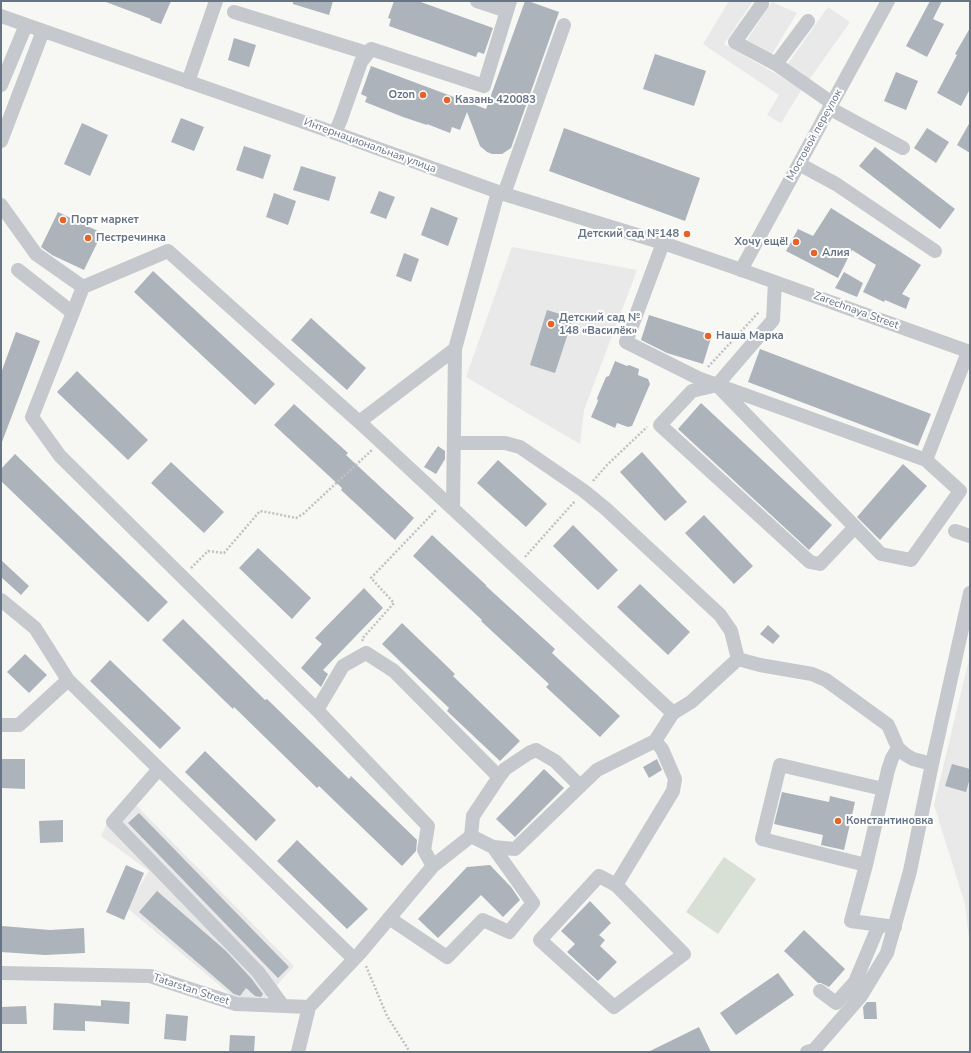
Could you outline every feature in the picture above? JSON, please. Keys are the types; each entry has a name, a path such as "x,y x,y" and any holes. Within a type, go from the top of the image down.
{"street":[{"path":"188,82 216,1"},
{"path":"335,133 361,62 371,49 484,86 509,6 478,1"},
{"name":"Мостовой переулок","path":"741,270 888,1"},
{"path":"762,4 735,42 776,64 831,106 903,148"},
{"path":"234,12 368,53"},
{"name":"Интернациональная улица","path":"1,16 501,193 663,243 741,270"},
{"path":"776,64 808,21"},
{"path":"1,85 26,25"},
{"path":"449,505 454,443 455,349 501,193 564,25"},
{"path":"1,141 43,31"},
{"path":"799,164 836,184 935,251"},
{"path":"1,205 36,254 83,287"},
{"path":"663,243 626,342 698,378 926,460 960,491 911,560 880,554 716,385"},
{"path":"433,866 424,850 428,826 317,710 60,456 32,417 83,287 168,251 381,442 673,713"},
{"path":"18,270 73,313"},
{"name":"Zarechnaya Street","path":"741,270 969,352"},
{"path":"775,282 773,320 716,385 692,391 660,425 810,562 820,564 855,527"},
{"path":"359,422 455,349"},
{"path":"926,460 969,352"},
{"path":"454,443 505,443 520,447 584,491 606,509 720,615 731,631 738,659"},
{"path":"956,531 970,536"},
{"path":"807,1052 814,1050 860,996 887,953 910,871 970,593"},
{"path":"1,600 35,628 68,680 159,769 357,956"},
{"path":"317,710 343,666 366,653 394,671 499,777"},
{"path":"471,836 493,847 515,849 597,770 655,741 673,713 691,702 738,659"},
{"path":"738,659 760,665 812,674 826,680 888,725 898,748 906,755 913,759 932,764"},
{"path":"1,725 19,725 68,680"},
{"path":"616,885 673,791 675,779 662,749 655,741"},
{"path":"895,927 851,921 866,865 888,770 892,758 898,748"},
{"path":"298,1052 309,1007 357,956 433,866 471,836 473,816 505,769 536,750 555,761 580,786"},
{"path":"866,865 762,839 780,765 883,789"},
{"path":"159,769 113,822 258,972 283,1006"},
{"path":"389,918 447,957 483,920 509,932 533,903 493,847"},
{"path":"599,876 616,885 684,954 614,1006 540,940 599,876"},
{"path":"820,991 836,1003 851,987 855,982 880,925"},
{"name":"Tatarstan Street","path":"1,973 150,976 236,1004 309,1007"}],"path":[{"path":"698,378 764,307 774,313"},
{"path":"516,567 607,465 647,427"},
{"path":"183,577 208,551 224,552 260,511 296,518 304,514 381,442"},
{"path":"366,653 362,639 394,603 371,578 449,505"},
{"path":"357,956 387,1016 410,1052"}],"shaded area":[{"path":"729,1 753,1 724,44 802,89 781,123 767,115 779,95 703,44"},
{"path":"772,2 797,13 772,54 747,40"},
{"path":"828,7 850,22 809,80 787,65"},
{"name":"Детский сад № 148 «Василёк»","path":"512,247 637,270 584,410 580,444 466,377"},
{"path":"970,655 970,948 965,904 934,805"},
{"path":"130,799 294,966 264,1000 237,1000 126,907 149,871 101,836 112,813"},
{"path":"724,857 756,879 718,934 686,912"}],"building":[{"path":"106,1 171,1 161,24"},
{"path":"293,1 333,1 329,15 293,4"},
{"path":"394,1 418,1 493,28 484,54 478,52 476,57 389,26 391,19 388,18"},
{"path":"525,1 559,12 511,148 502,154 492,154 480,146 467,112 460,130 452,127 450,133 365,102 367,97 361,94 371,66 486,109"},
{"path":"930,1 942,1 933,19 944,24 927,57 906,46"},
{"path":"970,28 970,89 961,106 937,93 957,55 955,54"},
{"path":"234,38 256,45 249,67 228,60"},
{"path":"655,54 706,71 694,106 643,89"},
{"path":"896,72 918,81 906,110 884,101"},
{"path":"181,118 204,127 194,151 171,142"},
{"path":"970,122 970,153 957,145"},
{"path":"82,123 108,135 90,176 64,164"},
{"path":"564,128 700,178 685,221 549,171"},
{"path":"927,128 949,142 936,163 914,148"},
{"path":"244,146 271,155 263,179 236,170"},
{"path":"875,147 955,209 940,229 859,166"},
{"path":"301,166 336,177 329,201 293,190"},
{"path":"379,191 395,197 386,219 370,213"},
{"path":"274,193 296,201 288,225 266,217"},
{"path":"431,207 458,218 448,246 421,235"},
{"path":"831,208 921,265 902,294 910,298 906,309 885,300 884,302 863,292 876,265 852,250 838,278 786,251 798,229 813,236"},
{"path":"58,212 102,233 84,270 52,255 41,247"},
{"path":"404,253 419,259 411,282 396,276"},
{"path":"153,271 275,384 255,405 134,292"},
{"path":"844,272 863,283 857,297 835,288"},
{"path":"547,310 573,318 555,373 530,365"},
{"path":"649,315 712,335 703,364 667,353 641,340"},
{"path":"311,318 366,368 347,390 291,340"},
{"path":"16,332 40,341 1,442 1,373"},
{"path":"760,349 931,414 918,446 748,382"},
{"path":"615,361 639,369 638,375 648,379 650,384 632,426 628,427 617,423 615,428 591,417 606,377 609,376"},
{"path":"77,371 148,440 128,460 57,392"},
{"path":"701,403 832,525 809,550 678,429"},
{"path":"294,404 348,453 346,455 414,518 395,540 274,425"},
{"path":"438,446 445,451 445,459 436,474 424,467"},
{"path":"642,452 687,502 665,521 620,472"},
{"path":"15,454 168,602 148,622 1,481 1,469"},
{"path":"498,460 547,504 526,527 477,483"},
{"path":"171,462 224,512 204,533 151,483"},
{"path":"903,464 927,486 880,540 857,517"},
{"path":"704,515 753,566 734,584 685,533"},
{"path":"573,525 618,570 598,590 553,546"},
{"path":"432,535 555,649 552,653 620,716 600,737 546,687 549,684 413,556"},
{"path":"258,548 311,598 292,619 239,568"},
{"path":"1,560 29,586 21,595 1,577"},
{"path":"640,584 690,632 668,655 617,607"},
{"path":"364,588 383,608 323,670 328,674 321,687 301,668 322,644 315,638"},
{"path":"183,619 265,700 267,699 349,779 351,776 417,840 416,851 402,866 319,786 317,788 234,707 233,709 162,640"},
{"path":"402,623 455,674 453,676 520,741 500,761 447,711 449,708 382,644"},
{"path":"768,625 780,636 773,644 760,634"},
{"path":"25,654 47,675 29,693 7,672"},
{"path":"110,660 181,728 160,749 90,681"},
{"path":"205,751 276,820 256,841 185,772"},
{"path":"2,759 25,759 25,789 2,788"},
{"path":"657,759 662,770 649,778 643,767"},
{"path":"952,764 970,769 970,778 966,792 945,786"},
{"path":"544,769 564,788 515,837 496,819"},
{"path":"782,792 829,802 830,796 855,802 844,850 821,845 823,835 774,824"},
{"path":"139,813 289,967 278,978 128,823"},
{"path":"63,820 63,842 40,843 39,821"},
{"path":"297,840 368,909 347,929 277,861"},
{"path":"126,865 144,873 124,920 106,912"},
{"path":"490,865 511,887 520,900 503,917 481,895 438,938 418,919 467,867"},
{"path":"157,891 226,951 251,978 263,994 261,997 255,996 246,988 240,996 234,994 139,912"},
{"path":"590,901 611,923 599,935 605,940 600,946 617,962 598,981 567,952 575,944 561,931"},
{"path":"2,926 50,930 84,928 85,953 45,955 1,952"},
{"path":"804,930 845,969 829,987 818,983 784,951"},
{"path":"778,973 794,995 736,1035 720,1013"},
{"path":"101,1000 130,1002 129,1024 85,1021 85,1031 53,1030 54,1003 101,1006"},
{"path":"867,1002 876,1002 877,1019 864,1019 863,1007"},
{"path":"26,1006 27,1024 1,1024 1,1007"},
{"path":"166,1014 188,1016 186,1041 164,1039"},
{"path":"699,1027 711,1052 648,1052"},
{"path":"230,1035 255,1036 254,1052 229,1052"}],"place":[{"name":"Ozon","path":"423,95"},
{"name":"Казань 420083","path":"447,100"},
{"name":"Порт маркет","path":"63,220"},
{"name":"Детский сад №148","path":"687,234"},
{"name":"Пестречинка","path":"88,238"},
{"name":"Хочу ещё!","path":"796,242"},
{"name":"Алия","path":"814,253"},
{"name":"Детский сад № 148 «Василёк»","path":"551,324"},
{"name":"Наша Марка","path":"708,336"},
{"name":"Константиновка","path":"838,821"}]}
